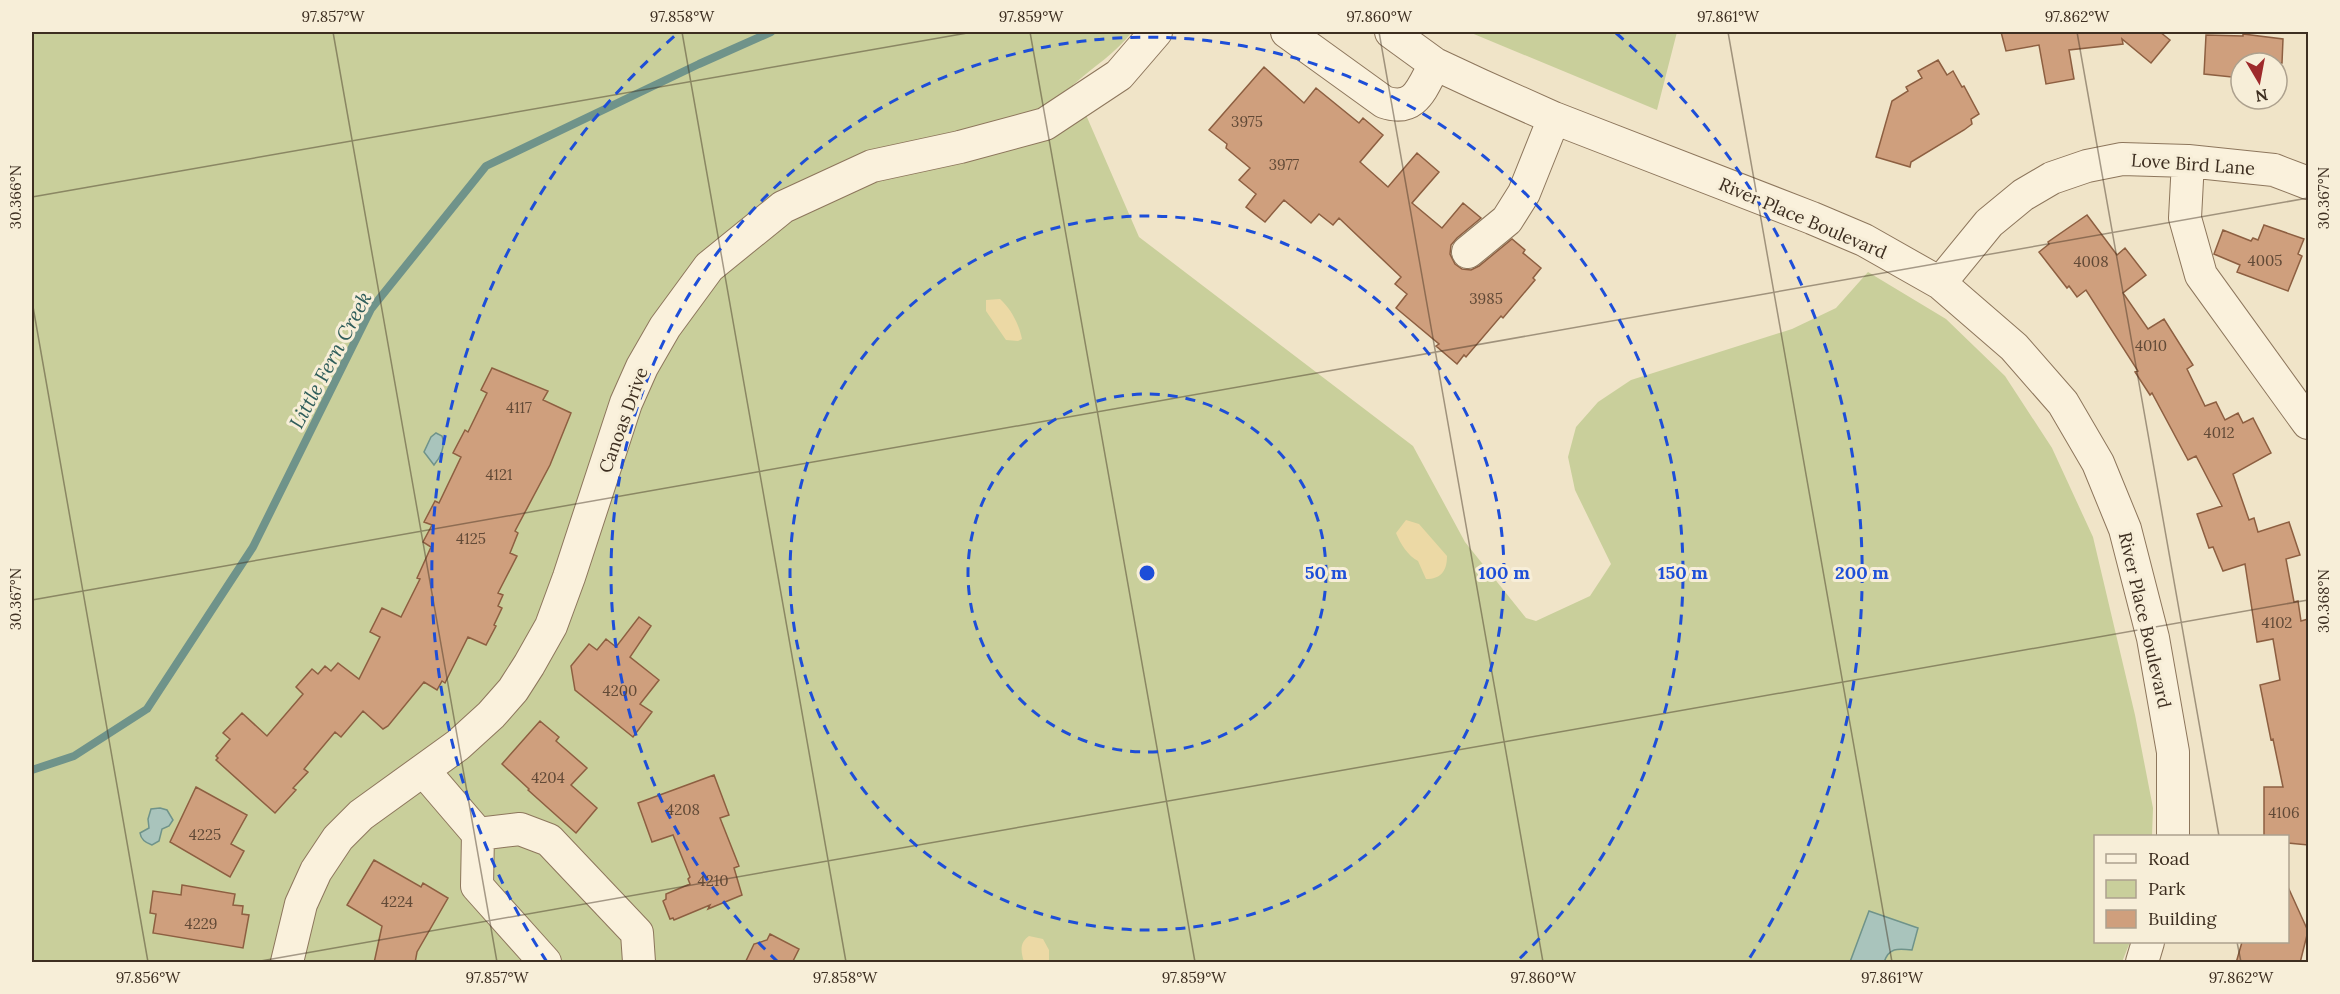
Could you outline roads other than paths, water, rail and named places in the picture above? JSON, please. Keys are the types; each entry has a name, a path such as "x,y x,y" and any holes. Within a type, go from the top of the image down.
{"street":[{"name":"Canoas Drive","path":"287,963 301,904 316,871 338,838 361,815 458,745 491,715 513,690 529,665 551,626 626,403 642,367 665,327 709,267 783,207 872,166 960,147 1045,124 1119,75 1156,32"},
{"path":"1287,32 1383,102 1392,105 1408,104 1418,96 1435,64"},
{"name":"River Place Boulevard","path":"1391,32 1435,64 1554,118 1864,240 1940,283 2014,346 2063,403 2098,463 2125,529 2153,638 2173,752 2173,835"},
{"path":"1468,252 1507,220 1524,193 1554,118"},
{"name":"Love Bird Lane","path":"1940,283 1989,223 2023,195 2052,178 2087,166 2122,159 2188,161 2274,170 2308,183"},
{"path":"2188,161 2185,218 2201,275 2308,423"},
{"path":"424,771 478,834 477,886 545,963"},
{"path":"478,834 520,829 549,840 637,933 639,963"},
{"path":"2142,963 2148,943"}],"water":[{"path":"436,433 442,436 443,448 434,465 424,452 431,437"},
{"path":"151,809 167,810 173,820 169,826 162,829 159,841 152,845 141,838 140,833 149,828 148,819"},
{"path":"1869,911 1918,928 1912,950 1894,950 1888,954 1884,962 1850,962"}],"waterway":[{"name":"Little Fern Creek","path":"32,770 74,756 147,709 253,547 371,309 486,166 771,32"}]}
